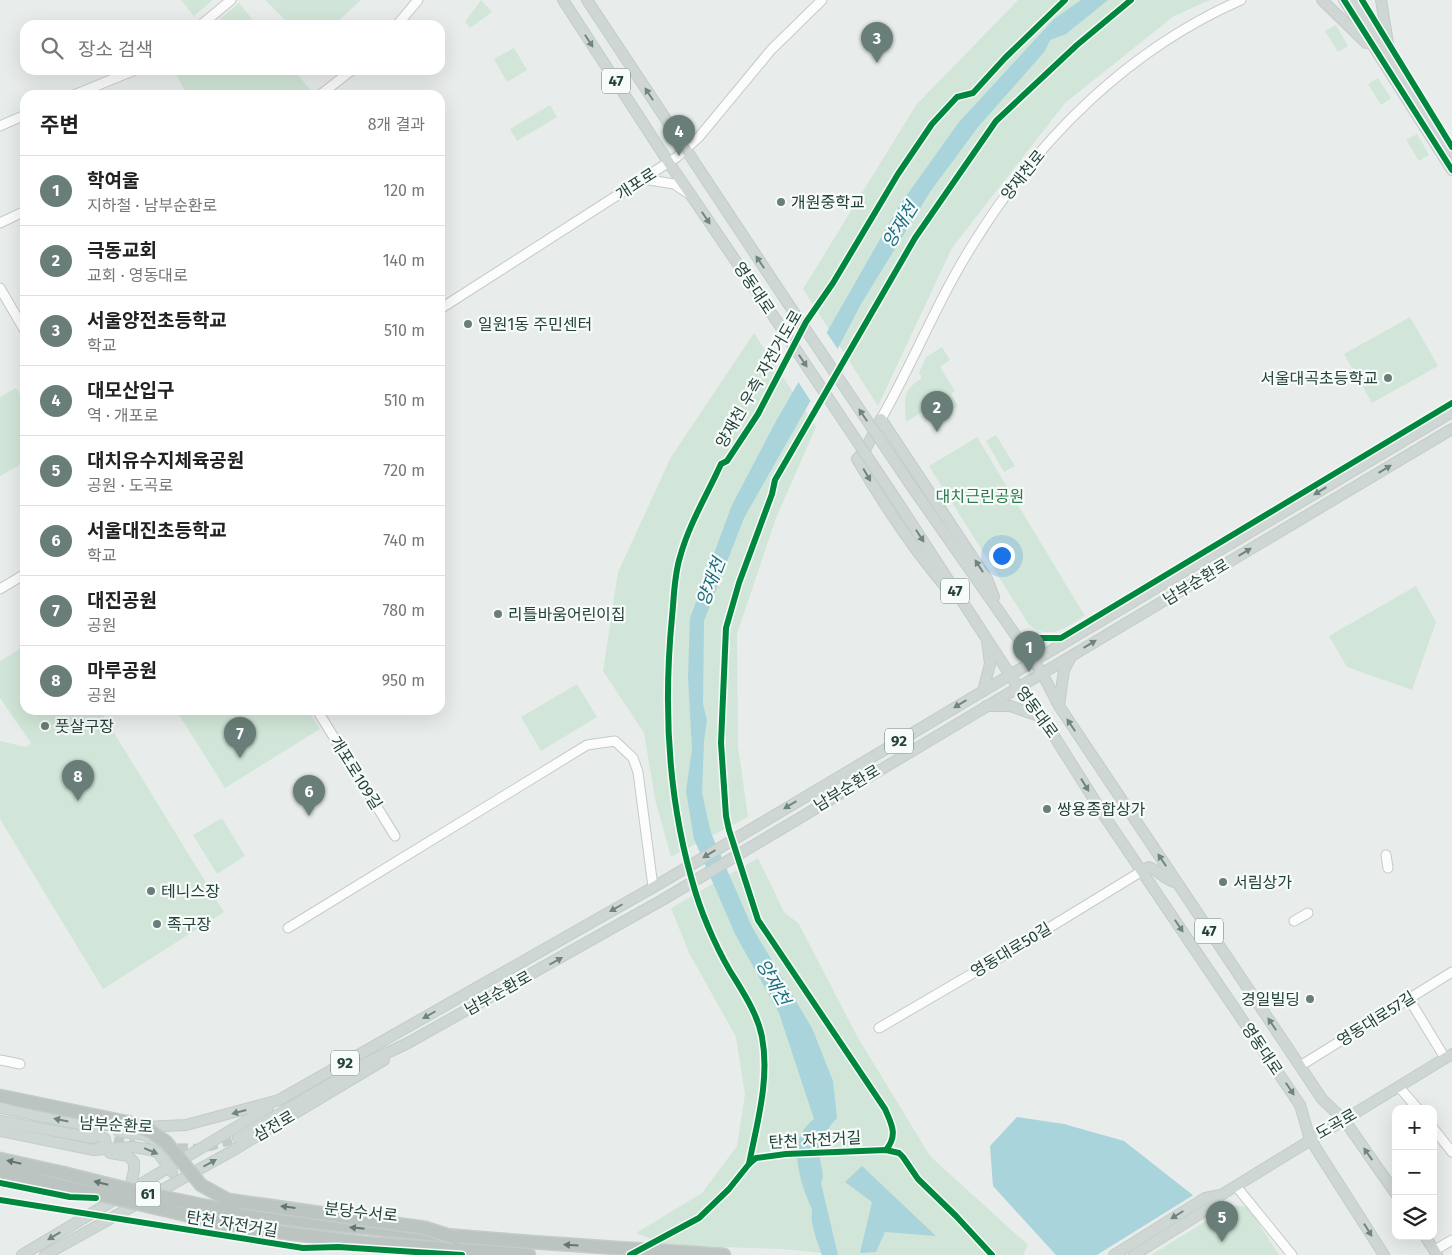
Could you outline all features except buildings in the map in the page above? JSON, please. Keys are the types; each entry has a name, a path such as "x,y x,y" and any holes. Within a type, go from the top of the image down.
{"highway":[{"path":"5,1097 131,1123 150,1131 166,1142 201,1185 228,1200 426,1228 456,1238"},
{"name":"분당수서로","path":"0,1158 143,1193 234,1212 321,1225 456,1238 724,1255"},
{"name":"분당수서로","path":"0,1171 238,1227 364,1243 529,1255"},
{"path":"0,1177 62,1186"}],"main road":[{"name":"영동대로","path":"563,0 669,163 893,495 1018,687 1042,717 1107,820 1300,1105 1310,1139 1384,1255"},
{"name":"영동대로","path":"587,0 685,150 910,484 1042,673 1059,706 1322,1099 1345,1120 1392,1188"},
{"path":"1322,0 1386,57"},
{"path":"1344,0 1452,151"},
{"path":"1355,0 1452,170"},
{"path":"1382,0 1386,57"},
{"name":"남부순환로","path":"0,1108 80,1124 158,1127 186,1125 279,1100 656,886 1452,412"},
{"path":"974,620 926,563 887,509 857,459 866,450 882,419 987,579 998,610"},
{"name":"남부순환로","path":"238,1138 366,1063 408,1042 664,899 1452,429"},
{"path":"983,691 990,664 986,637"},
{"path":"1059,706 1064,670 1072,656"},
{"path":"985,706 1010,706 1042,717"},
{"path":"1142,871 1149,867 1156,870 1164,880 1177,883"},
{"name":"삼전로","path":"45,1255 368,1071 408,1042"},
{"name":"도곡로","path":"1134,1255 1211,1207 1221,1195 1448,1056"},
{"name":"삼전로","path":"22,1255 279,1100"},
{"name":"남부순환로","path":"0,1121 93,1138"},
{"path":"80,1124 152,1138 164,1145 188,1175"},
{"path":"80,1124 105,1138 104,1147 94,1150"},
{"path":"0,1131 132,1159 134,1171 127,1193"},
{"path":"94,1150 133,1147 151,1150 158,1153 177,1181"},
{"name":"도곡로","path":"1114,1255 1205,1198 1221,1195"},
{"path":"1428,1240 1436,1253"}],"street":[{"path":"207,20 231,0"},
{"path":"401,20 418,0"},
{"name":"개포로","path":"445,306 669,163 699,137 772,50 822,0"},
{"name":"양재천로","path":"882,419 974,242 996,209 1064,125 1092,97 1150,51 1192,24 1241,0"},
{"path":"86,90 122,75"},
{"path":"326,90 346,75"},
{"path":"0,126 20,117"},
{"path":"643,180 674,184 691,196"},
{"path":"0,223 20,213"},
{"path":"0,288 20,322"},
{"path":"0,589 20,577"},
{"name":"개포로109길","path":"320,715 395,836"},
{"path":"288,928 587,744 615,741 633,758 638,772 656,886"},
{"path":"1386,855 1388,868"},
{"name":"영동대로50길","path":"879,1028 1011,951 1142,871"},
{"path":"1294,921 1308,913"},
{"name":"영동대로57길","path":"1300,1066 1452,972"},
{"path":"1409,999 1448,1056"},
{"path":"0,1060 20,1064"},
{"path":"1399,1087 1415,1105"},
{"path":"1437,1133 1452,1152"},
{"path":"1236,1186 1292,1255"},
{"path":"1436,1253 1452,1240"}],"green space":[{"path":"181,0 213,0 194,16"},
{"path":"265,0 361,0 339,20 285,20"},
{"path":"481,0 492,12 470,28 465,22"},
{"path":"1018,0 1210,0 1174,16 1065,103 952,248 878,406 803,289 916,105"},
{"path":"239,3 253,20 219,20"},
{"path":"1336,25 1348,46 1338,52 1325,31"},
{"path":"514,48 527,70 507,82 494,59"},
{"path":"177,75 298,75 310,90 184,90"},
{"path":"1378,78 1391,98 1381,105 1368,84"},
{"path":"550,105 557,117 517,141 510,129"},
{"path":"1417,134 1429,155 1419,161 1406,140"},
{"path":"1410,317 1438,366 1372,403 1344,354"},
{"path":"754,333 816,427 776,518 737,634 738,746 748,817 671,857 655,799 644,733 603,671 618,572 671,457"},
{"path":"942,347 950,360 940,367 955,391 951,394 958,406 945,414 938,402 906,422 905,401 907,392 910,387 922,378 919,373 926,357"},
{"path":"16,388 20,395 20,465 0,476 0,397"},
{"path":"996,435 1015,466 1004,472 986,441"},
{"name":"대치근린공원","path":"977,437 1085,616 1058,631 1044,632 1029,625 929,466"},
{"path":"1416,586 1436,622 1412,690 1347,667 1329,636"},
{"path":"20,649 20,715 103,715 224,912 103,989 0,819 0,741 26,747 31,743 0,698 0,661"},
{"path":"577,684 597,717 541,751 521,717"},
{"path":"179,715 311,715 320,729 225,788"},
{"path":"222,818 245,856 217,874 193,835"},
{"path":"758,858 784,912 799,924 857,1036 930,1156 1028,1245 1023,1255 841,1255 782,1249 666,1245 636,1233 702,1193 737,1146 745,1094 736,1037 689,953 671,908"},
{"path":"1236,1205 1248,1207 1279,1255 1151,1255 1224,1210"}],"water":[{"name":"양재천","path":"1081,0 1108,0 1066,34 1050,40 1045,51 978,127 930,192 861,304 811,400 744,518 704,621 703,704 707,720 704,741 702,793 711,833 752,927 812,1028 833,1081 837,1118 824,1137 820,1159 823,1174 821,1183 838,1255 822,1255 814,1231 812,1209 802,1185 798,1160 800,1137 805,1127 814,1119 779,1013 735,934 694,839 686,791 692,749 688,677 690,618 732,505 775,423 899,206 959,122 1054,19"},
{"path":"1017,1117 1064,1124 1124,1141 1194,1196 1097,1255 1056,1255 993,1186 990,1146"},
{"path":"862,1166 936,1236 885,1232 876,1252 860,1253 872,1202 845,1182"}],"pier":[{"path":"825,330 839,351 812,403 797,380"},
{"path":"1195,1194 1195,1198 1102,1255 1097,1255"}],"tunnel":[{"path":"148,1147 199,1149 238,1138"},
{"path":"99,1139 134,1145"}],"cycle path":[{"name":"양재천 우측 자전거도로","path":"749,1164 764,1085 762,1037 755,1014 718,949 699,904 679,826 674,791 670,757 668,687 669,652 678,564 688,533 721,464 727,461 758,414 806,322 833,283 898,174 932,124 957,97 973,93 1005,58 1065,0"},
{"path":"886,1150 892,1140 893,1130 885,1109 758,920 729,830 726,816 721,743 726,628 739,583 772,494 775,480 915,238 996,121 1077,45 1131,0"},
{"path":"1344,0 1452,170"},
{"path":"1362,0 1452,147"},
{"path":"1040,638 1061,638 1452,403"},
{"name":"탄천 자전거길","path":"630,1255 699,1218 729,1189 756,1158 786,1154 886,1150 899,1153 918,1179 992,1255"},
{"path":"0,1183 70,1197 96,1198"},
{"name":"탄천 자전거길","path":"0,1200 303,1248 338,1247 462,1255"}],"place":[{"name":"서울양전초등학교","path":"877,63"},
{"name":"대모산입구","path":"679,156"},
{"name":"개원중학교","path":"781,202"},
{"name":"일원1동 주민센터","path":"468,324"},
{"name":"서울대곡초등학교","path":"1388,378"},
{"name":"극동교회","path":"937,432"},
{"name":"리틀바움어린이집","path":"498,614"},
{"name":"학여울","path":"1029,672"},
{"name":"풋살구장","path":"45,726"},
{"name":"대진공원","path":"240,758"},
{"name":"마루공원","path":"78,801"},
{"name":"쌍용종합상가","path":"1047,809"},
{"name":"서울대진초등학교","path":"309,816"},
{"name":"서림상가","path":"1223,882"},
{"name":"테니스장","path":"151,891"},
{"name":"족구장","path":"157,924"},
{"name":"경일빌딩","path":"1310,999"},
{"name":"대치유수지체육공원","path":"1222,1242"}]}
